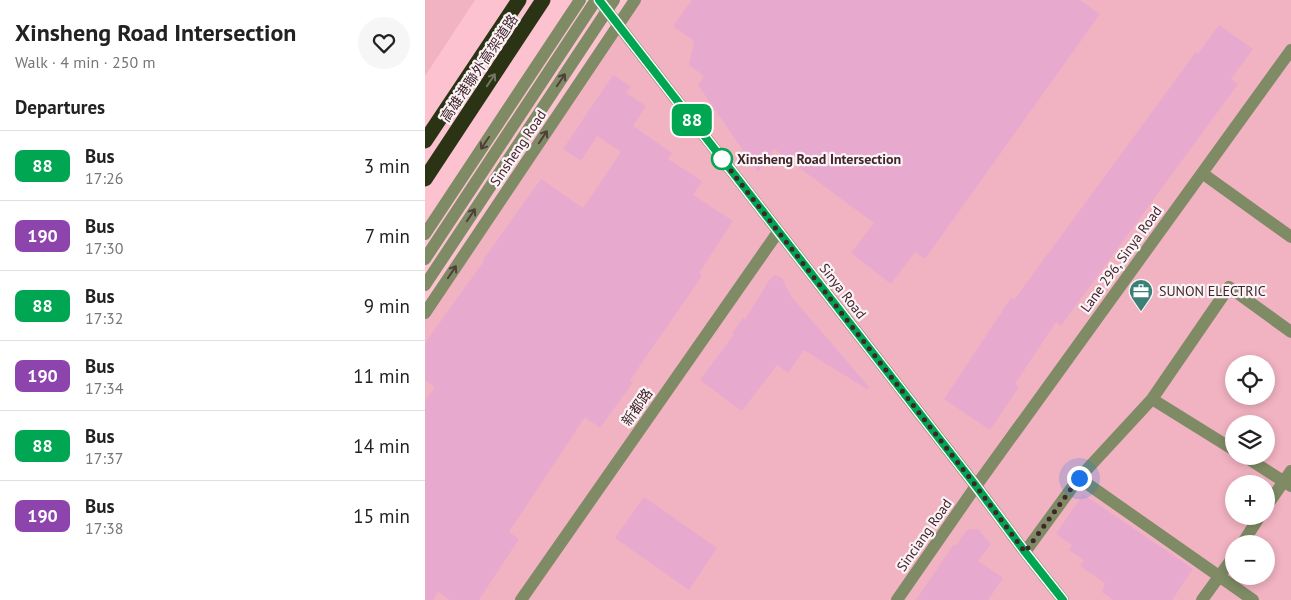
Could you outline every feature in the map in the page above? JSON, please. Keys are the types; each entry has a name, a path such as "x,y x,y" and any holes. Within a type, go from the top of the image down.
{"highway":[{"name":"高雄港聯外高架道路","path":"425,141 519,0"},
{"name":"高雄港聯外高架道路","path":"425,179 543,0"}],"street":[{"path":"425,234 580,0"},
{"name":"Sinsheng Road","path":"425,313 635,0"},
{"name":"Sinsheng Road","path":"425,259 604,2"},
{"name":"Sinsheng Road","path":"425,285 604,2"},
{"name":"Sinya Road","path":"604,2 778,232 1063,600"},
{"name":"Lane 296, Sinya Road","path":"976,486 1291,50"},
{"path":"1202,173 1291,237"},
{"name":"新都路","path":"521,600 778,232"},
{"path":"1025,552 1079,478 1152,399 1229,287 1291,332"},
{"path":"1152,399 1225,444"},
{"path":"1261,465 1288,479 1275,496"},
{"path":"1079,478 1253,600"},
{"name":"Sinciang Road","path":"897,600 976,486"},
{"path":"1202,600 1225,569"}],"shaded area":[{"path":"425,0 475,0 425,76"},
{"path":"635,0 1291,0 1291,600 425,600 425,313"}],"building":[{"path":"692,0 1080,0 1100,14 925,259 915,252 891,284 851,253 874,223 774,149 758,172 698,85 704,76 689,65 694,41 673,26"},
{"path":"1219,25 1253,49 1231,79 1238,84 1061,326 1056,322 1015,384 1019,387 990,430 944,399 1011,298 1014,300 1196,52 1198,54"},
{"path":"613,75 631,87 626,93 646,106 633,126 672,153 668,159 702,181 693,195 733,221 699,273 702,276 630,380 633,382 600,428 585,417 509,532 519,539 479,600 450,600 438,592 433,600 425,600 425,401 435,387 425,380 425,343 541,179 583,208 621,152 597,136 581,161 563,149"},
{"path":"775,275 782,278 790,295 869,387 867,389 804,350 788,373 777,365 742,411 700,380 734,334 732,333 743,318 745,320 770,279"},
{"path":"1083,494 1193,569 1172,600 1113,600 1102,592 1105,583 1080,566 1084,560 1069,550 1072,545 1056,534"},
{"path":"644,497 717,548 689,590 615,538"},
{"path":"978,529 991,544 978,561 1003,578 988,600 916,600 954,544 956,546 966,531"}],"bus line":[{"name":"88","path":"599,0 1063,600"}],"place":[{"name":"Xinsheng Road Intersection","path":"722,159"},
{"name":"SUNON ELECTRIC","path":"1141,312"}],"route":[{"path":"722,159 1025,552 1079,478"}]}
